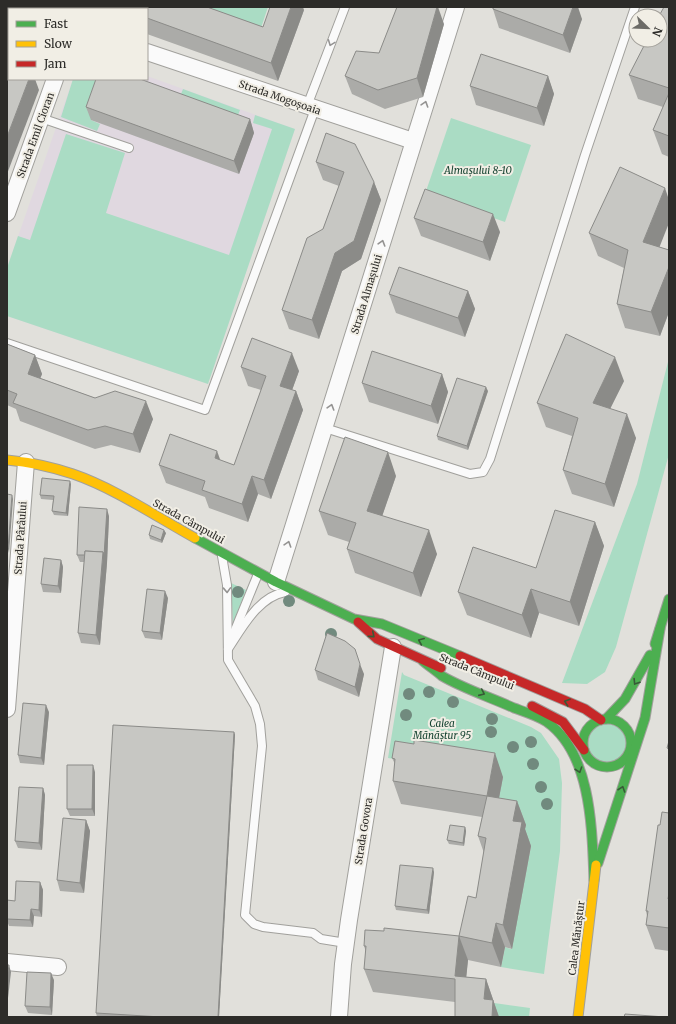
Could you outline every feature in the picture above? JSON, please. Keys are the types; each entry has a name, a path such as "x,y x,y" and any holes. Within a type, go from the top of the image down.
{"main road":[{"name":"Strada Câmpului","path":"7,460 26,462 73,474 106,489 276,582 354,619 377,638 393,647 423,661 554,715 569,727 585,752"},
{"name":"Calea Mănăștur","path":"596,861 620,762 628,752 630,738 646,690 654,647 668,606"},
{"name":"Strada Câmpului","path":"354,619 382,624 585,709 604,719"},
{"path":"594,880 645,718 660,629"},
{"name":"Calea Mănăștur","path":"578,1017 596,861 595,802 583,740 586,731 593,724 604,719 625,698 635,684 654,647"},
{"path":"423,661 444,676 547,722 560,733 567,742 582,778 590,822 594,880"},
{"path":"604,719 614,720 621,724 627,730 630,738"},
{"path":"585,752 592,762 600,766 609,766 620,762"}],"street":[{"name":"Strada Almașului","path":"276,582 456,7"},
{"name":"Strada Mogoșoaia","path":"148,52 413,141"},
{"name":"Strada Emil Cioran","path":"7,213 55,80"},
{"name":"Strada Pârâului","path":"7,709 26,462"},
{"name":"Strada Govora","path":"339,1017 346,943 393,647"},
{"path":"7,962 58,967"}],"lane":[{"path":"7,343 205,410 346,7"},
{"path":"325,428 470,474 483,472 490,458 585,155 635,7"},
{"path":"42,118 129,148"},
{"path":"221,552 227,585 228,660 255,706 260,724 262,746 246,915 254,924 263,927 313,933 321,939 346,943"},
{"path":"228,649 259,572"},
{"path":"228,649 254,610 277,593 294,590"}],"shaded area":[{"path":"148,76 295,129 208,384 7,316 7,268 73,80 148,80"}],"green space":[{"path":"199,7 268,7 261,28"},
{"path":"73,80 106,80 91,120 100,124 97,131 61,117"},
{"path":"183,89 240,110 234,125 177,104"},
{"path":"255,115 295,129 208,384 7,316 7,268 18,236 30,240 66,134 125,153 106,213 229,255 272,129 253,123"},
{"name":"Almașului 8-10","path":"451,118 531,145 505,222 425,194"},
{"path":"669,358 669,454 616,647 605,672 587,684 562,683 637,484"},
{"path":"231,583 246,590 233,624"},
{"name":"Calea Mănăștur 95","path":"402,672 404,675 531,727 541,733 559,759 562,783 560,851 544,974 501,967 505,947 511,949 531,846 423,764 388,758"},
{"path":"607,724 617,727 623,733 626,743 623,753 617,759 607,762 597,759 591,753 588,743 591,733 597,727"},
{"path":"494,1003 530,1008 529,1017 493,1017"}],"building":[{"path":"124,7 207,7 263,27 270,7 291,7 271,63 148,18 148,8"},
{"path":"397,7 437,7 417,78 378,90 345,76 356,51 379,53"},
{"path":"493,7 573,7 563,35 493,9"},
{"path":"669,7 669,88 629,75 643,48 668,48 668,8 663,8"},
{"path":"7,32 8,80 29,80 7,137"},
{"path":"481,54 548,76 537,108 470,86"},
{"path":"96,80 143,80 250,119 234,161 86,107"},
{"path":"669,93 669,136 653,130"},
{"path":"326,133 355,144 374,182 354,241 335,253 312,320 282,310 307,238 323,229 344,172 316,162"},
{"path":"620,167 665,188 643,242 669,250 669,267 651,312 617,304 628,250 589,233"},
{"path":"425,189 493,214 483,242 414,218"},
{"path":"399,267 468,291 458,318 389,294"},
{"path":"566,334 615,357 593,403 627,414 605,484 563,470 578,418 537,403"},
{"path":"252,338 292,353 280,386 296,391 264,480 252,476 242,504 202,490 205,481 159,465 170,434 217,451 215,458 234,465 266,376 241,367"},
{"path":"7,344 35,355 28,374 95,398 115,391 146,401 133,434 105,426 88,430 13,403 17,394 7,390"},
{"path":"372,351 442,374 431,406 362,383"},
{"path":"457,378 486,387 467,446 437,436"},
{"path":"345,437 388,452 367,511 429,530 413,573 347,549 356,523 319,511"},
{"path":"42,478 70,481 66,513 52,511 54,496 40,495"},
{"path":"7,494 12,495 8,549 7,549"},
{"path":"79,507 107,509 104,556 103,552 85,551 85,555 77,555"},
{"path":"555,510 595,522 570,602 531,589 522,615 458,592 473,547 536,568"},
{"path":"152,525 164,530 161,540 149,535"},
{"path":"85,551 103,552 96,635 78,633"},
{"path":"44,558 61,560 58,586 41,584"},
{"path":"147,589 165,591 160,633 142,631"},
{"path":"327,633 345,641 355,649 360,664 355,687 315,670"},
{"path":"23,703 46,705 41,758 18,755"},
{"path":"113,725 234,732 218,1017 161,1017 96,1013"},
{"path":"414,740 495,753 487,796 393,781 395,759 392,758 395,741 414,744"},
{"path":"67,765 93,765 92,809 67,809"},
{"path":"19,787 43,788 39,843 15,841"},
{"path":"487,796 517,801 513,821 522,822 503,925 496,923 492,943 459,936 468,896 476,898 486,838 478,836"},
{"path":"662,812 669,813 669,928 646,925 648,911 646,911 658,825 660,825"},
{"path":"63,818 86,820 80,883 57,880"},
{"path":"450,825 465,827 463,843 447,840"},
{"path":"400,865 433,868 427,910 395,906"},
{"path":"16,881 40,882 39,910 31,909 30,920 7,919 7,900 15,901"},
{"path":"384,928 459,936 455,976 486,979 484,999 493,1000 492,1017 455,1017 455,979 364,969 366,946 364,946 365,930 384,931"},
{"path":"7,965 9,965 7,979"},
{"path":"27,972 51,973 50,1007 25,1006"},
{"path":"625,1014 665,1017 624,1017"}],"traffic: fast":[{"path":"195,538 276,582 354,619 382,624 460,656"},
{"path":"655,644 669,599"},
{"path":"598,863 645,718 660,629"},
{"path":"606,719 625,699 650,655"},
{"path":"423,661 442,676 459,685 536,716 547,722 562,736 573,753 581,773 587,795 592,839 594,880"},
{"path":"607,719 616,721 624,726 629,734 631,743 629,752 624,760 616,765 607,767 598,765 590,760 585,752 583,743 585,734 590,726 598,721 607,719"}],"traffic: slow":[{"path":"7,460 49,467 88,480 135,503 195,538"},
{"path":"578,1017 596,865"}],"traffic: jam":[{"path":"358,622 377,639 441,668"},
{"path":"460,656 585,709 601,720"},
{"path":"532,706 563,722 584,750"}]}
